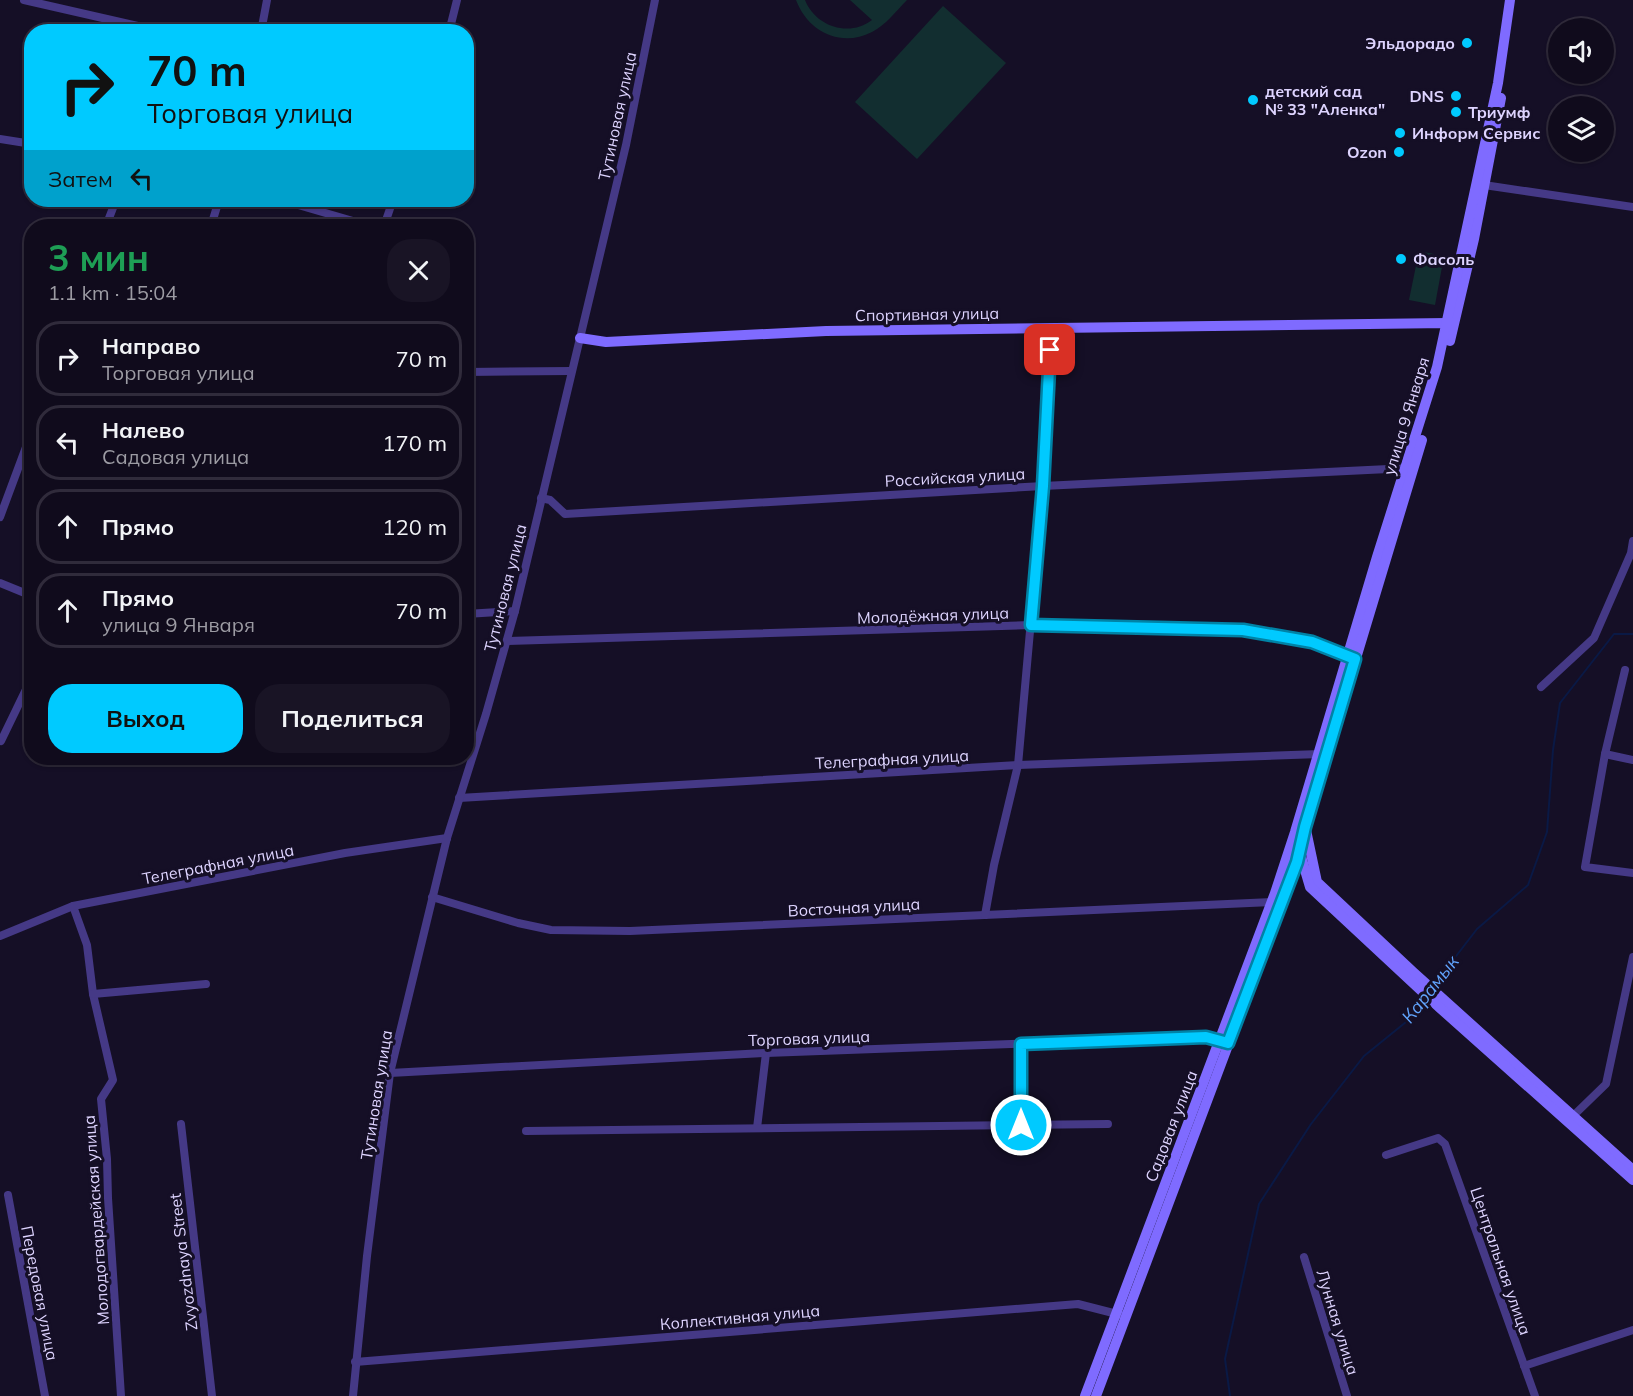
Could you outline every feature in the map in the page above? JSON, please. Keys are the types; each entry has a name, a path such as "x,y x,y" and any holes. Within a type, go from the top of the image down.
{"main road":[{"name":"улица 9 Января","path":"1300,829 1410,468 1444,369 1450,325 1497,83 1510,0"},
{"name":"улица 9 Января","path":"1450,325 1484,186 1504,85 1516,0"},
{"name":"Спортивная улица","path":"580,338 606,342 826,331 1050,327 1450,325"},
{"path":"1300,829 1299,849 1310,887 1410,975"},
{"path":"1300,829 1317,882 1410,975 1633,1180"},
{"name":"Садовая улица","path":"1085,1396 1121,1315 1276,902 1300,829"},
{"path":"1276,902 1299,849"},
{"path":"1443,1006 1633,1170"},
{"name":"Садовая улица","path":"1096,1396 1121,1315"}],"street":[{"path":"24,0 129,24"},
{"path":"262,24 267,0"},
{"path":"451,24 457,0"},
{"name":"Тутиновая улица","path":"474,751 515,611 626,145 655,0"},
{"path":"0,140 24,143"},
{"path":"1484,186 1633,207"},
{"path":"305,207 346,219"},
{"path":"985,915 994,865 1018,765 1043,486 1050,327"},
{"path":"474,372 571,371"},
{"path":"0,517 24,452"},
{"name":"Российская улица","path":"541,498 550,500 565,514 1043,486 1410,468"},
{"path":"1541,687 1593,638 1631,553 1633,541"},
{"path":"0,583 24,593"},
{"path":"474,614 515,611"},
{"name":"Молодёжная улица","path":"507,641 1031,625 1243,630 1312,642 1352,658"},
{"path":"1625,670 1605,754 1585,867 1633,873"},
{"path":"2,741 24,694"},
{"name":"Телеграфная улица","path":"459,798 1018,765 1323,754"},
{"path":"1605,754 1633,760"},
{"name":"Тутиновая улица","path":"353,1396 355,1362 390,1073 447,838 470,765"},
{"name":"Телеграфная улица","path":"0,936 73,906 345,853 447,838"},
{"name":"Восточная улица","path":"432,897 518,924 551,930 630,931 1276,902"},
{"name":"Молодогвардейская улица","path":"73,906 87,945 93,994 113,1080 101,1099 122,1396"},
{"path":"1573,1116 1606,1084 1633,957"},
{"path":"93,994 206,984"},
{"name":"Торговая улица","path":"390,1073 766,1053 1206,1037 1224,1042"},
{"path":"1021,1044 1021,1125"},
{"path":"757,1128 766,1053"},
{"name":"Zvyozdnaya Street","path":"181,1124 212,1396"},
{"path":"526,1131 1108,1124"},
{"name":"Центральная улица","path":"1386,1155 1438,1138 1445,1144 1535,1396"},
{"name":"Передовая улица","path":"8,1196 45,1396"},
{"name":"Лунная улица","path":"1304,1257 1347,1396"},
{"name":"Коллективная улица","path":"355,1362 1078,1304 1121,1315"},
{"path":"1524,1366 1633,1330"}],"green space":[{"path":"796,0 805,0 816,17 825,22 843,28 853,28 872,20 850,0 907,0 877,29 860,37 849,38 827,34 817,28 801,11"},
{"path":"943,6 1006,63 917,159 855,102"},
{"path":"1419,251 1444,256 1435,305 1409,300"}],"waterway":[{"name":"Карамык","path":"1433,986 1477,929 1528,885 1547,832 1553,750 1560,703 1614,634 1633,634"},
{"name":"Карамык","path":"1230,1396 1225,1359 1259,1204 1311,1124 1364,1056 1406,1022 1424,998"}],"place":[{"name":"Эльдорадо","path":"1467,43"},
{"name":"DNS","path":"1456,96"},
{"name":"детский сад № 33 \"Аленка\"","path":"1253,100"},
{"name":"Триумф","path":"1456,112"},
{"name":"Информ Сервис","path":"1400,133"},
{"name":"Ozon","path":"1399,152"},
{"name":"Фасоль","path":"1401,259"}],"route":[{"path":"1021,1125 1021,1044 1206,1037 1228,1043 1297,862 1305,827 1355,659 1312,642 1243,630 1031,625 1043,486 1050,350"}]}
